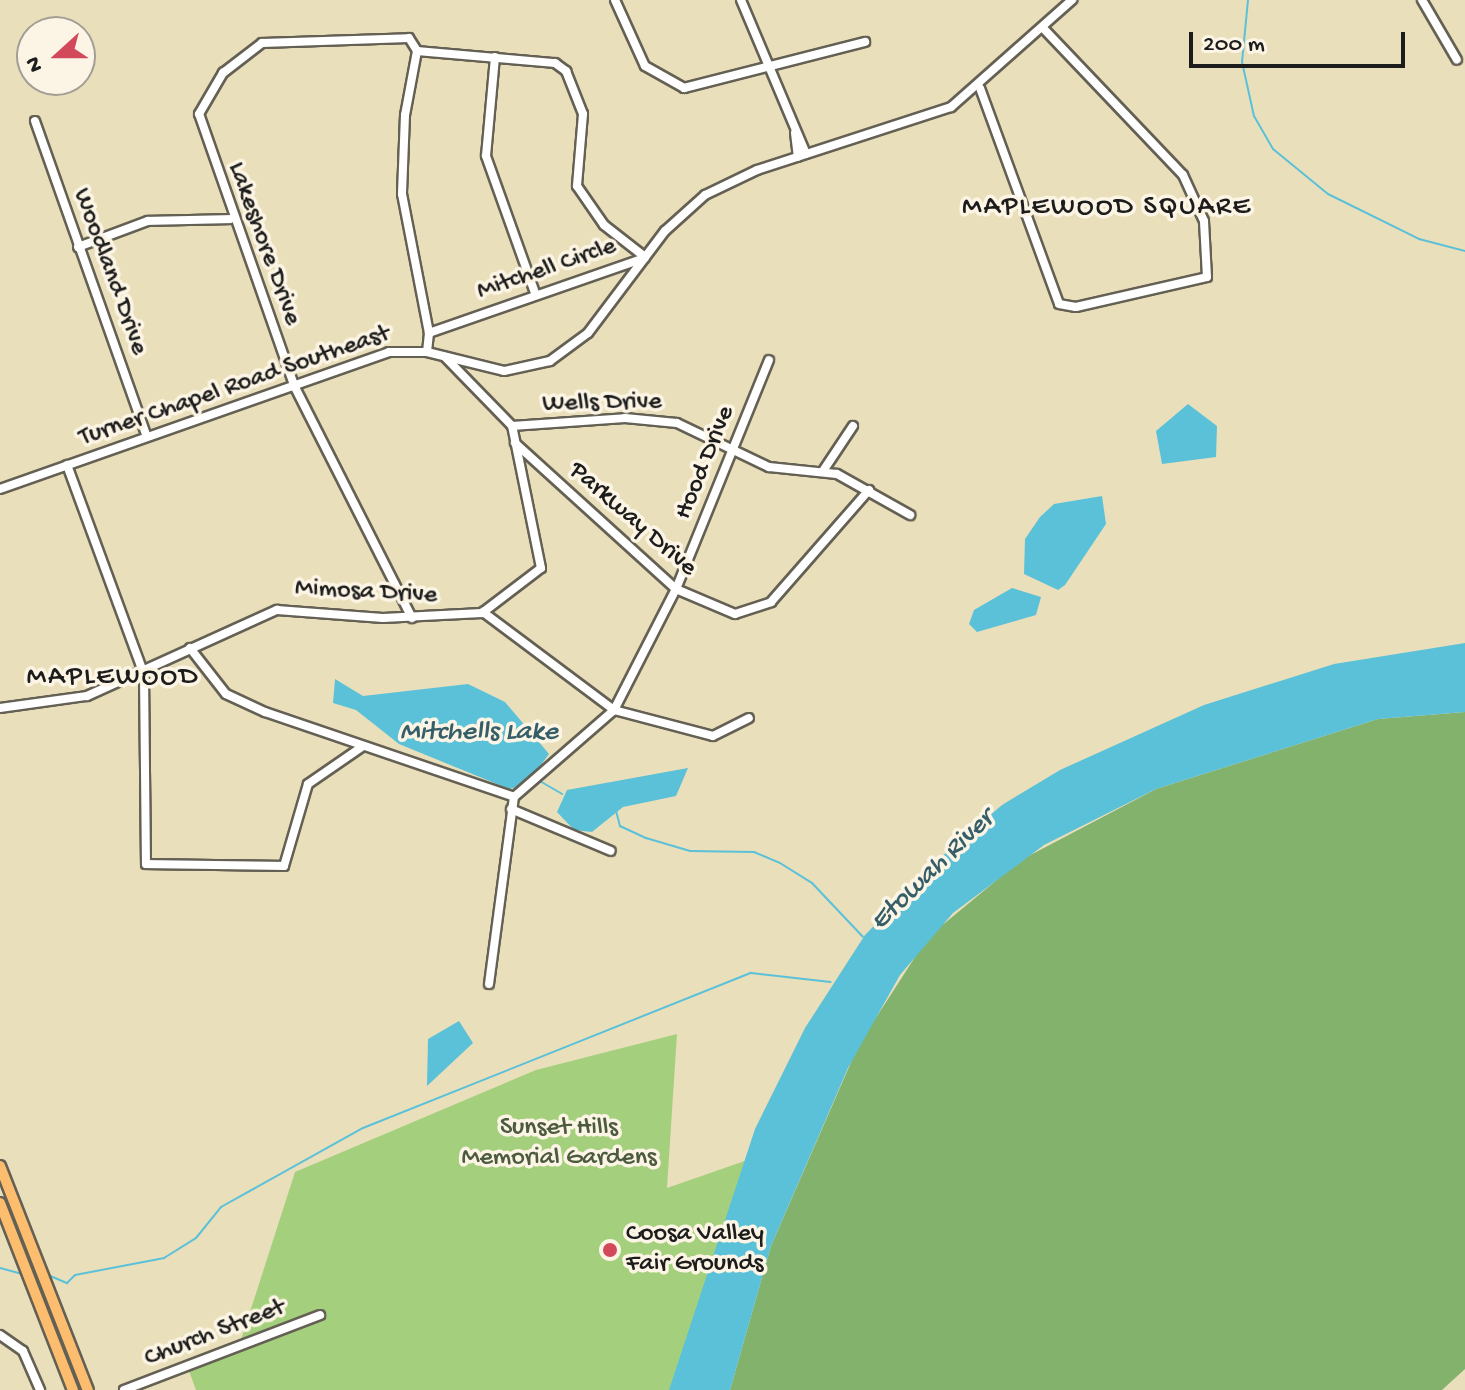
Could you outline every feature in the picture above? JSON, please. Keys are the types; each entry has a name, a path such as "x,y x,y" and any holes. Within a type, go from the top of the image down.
{"main road":[{"path":"0,1166 88,1390"},
{"path":"0,1203 73,1390"}],"street":[{"path":"615,0 639,58 675,86 702,88 865,42"},
{"path":"741,0 802,156"},
{"name":"Turner Chapel Road Southeast","path":"0,489 389,352 427,352 504,371 559,357 588,333 645,257 712,190 802,156 927,117 980,88 1072,0"},
{"path":"1422,0 1457,60"},
{"path":"980,88 1059,304 1076,307 1207,277 1204,221 1183,175 1043,28"},
{"name":"Lakeshore Drive","path":"412,618 294,385 230,219 199,114 207,92 240,57 262,43 294,38 409,38 417,51"},
{"path":"417,51 405,115 402,194 429,333 427,352"},
{"name":"Mitchell Circle","path":"417,51 495,57 566,71 583,114 577,186 604,225 645,257"},
{"path":"495,57 486,156 535,293"},
{"name":"Woodland Drive","path":"35,121 147,437"},
{"path":"78,247 148,221 230,219"},
{"name":"Mitchell Circle","path":"429,333 535,293 645,257"},
{"path":"445,357 512,426 541,568 483,612 614,710 713,736 749,718"},
{"name":"Hood Drive","path":"614,710 676,589 769,360"},
{"name":"Wells Drive","path":"512,426 652,420 677,423 769,467 823,471 869,490 910,515"},
{"path":"823,471 853,426"},
{"name":"Parkway Drive","path":"515,443 676,589 735,614 758,611 869,490"},
{"path":"67,465 144,674 142,856 152,868 284,866 308,784 363,746"},
{"name":"Mimosa Drive","path":"0,708 54,704 144,674 190,648 297,606 412,618 483,612"},
{"path":"190,648 226,694 363,746 514,797"},
{"path":"489,984 514,797 614,710"},
{"path":"511,809 611,851"},
{"name":"Church Street","path":"124,1390 320,1315"},
{"path":"0,1335 23,1351 40,1390"}],"green space":[{"path":"1465,712 1465,1369 1442,1390 730,1390 771,1246 859,1044 928,937 1021,860 1156,789 1378,719"},
{"name":"Sunset Hills Memorial Gardens","path":"677,1034 667,1188 765,1154 686,1390 196,1390 189,1371 322,1320 322,1311 241,1340 295,1172 536,1070"}],"water":[{"path":"1188,404 1217,426 1216,457 1162,464 1156,431"},
{"path":"1102,496 1106,524 1065,585 1058,590 1024,574 1025,539 1040,517 1054,504"},
{"path":"1012,588 1041,597 1036,615 977,632 969,624 974,610"},
{"name":"Etowah River","path":"1465,643 1465,712 1378,719 1156,789 1044,845 953,913 900,975 848,1068 771,1246 730,1390 669,1390 755,1129 805,1028 865,935 940,858 1002,805 1060,770 1204,705 1334,664"},
{"name":"Mitchells Lake","path":"335,679 363,696 468,684 505,702 549,754 526,785 509,789 399,744 356,710 333,703"},
{"path":"688,768 676,796 623,807 592,832 574,830 557,812 567,790"},
{"path":"459,1021 473,1043 427,1086 428,1039"}],"waterway":[{"path":"1248,0 1242,62 1254,116 1273,149 1328,194 1419,239 1465,251"},
{"path":"538,780 562,794"},
{"path":"616,811 620,826 646,838 690,851 754,852 780,863 812,883 863,937"},
{"path":"48,1275 67,1283 75,1275 164,1258 196,1238 221,1207 363,1128 751,973 830,982"},
{"path":"0,1268 22,1274"}],"place":[{"name":"Coosa Valley Fair Grounds","path":"610,1250"}],"district":[{"name":"MAPLEWOOD SQUARE","path":"1107,208"},
{"name":"MAPLEWOOD","path":"113,678"}]}
